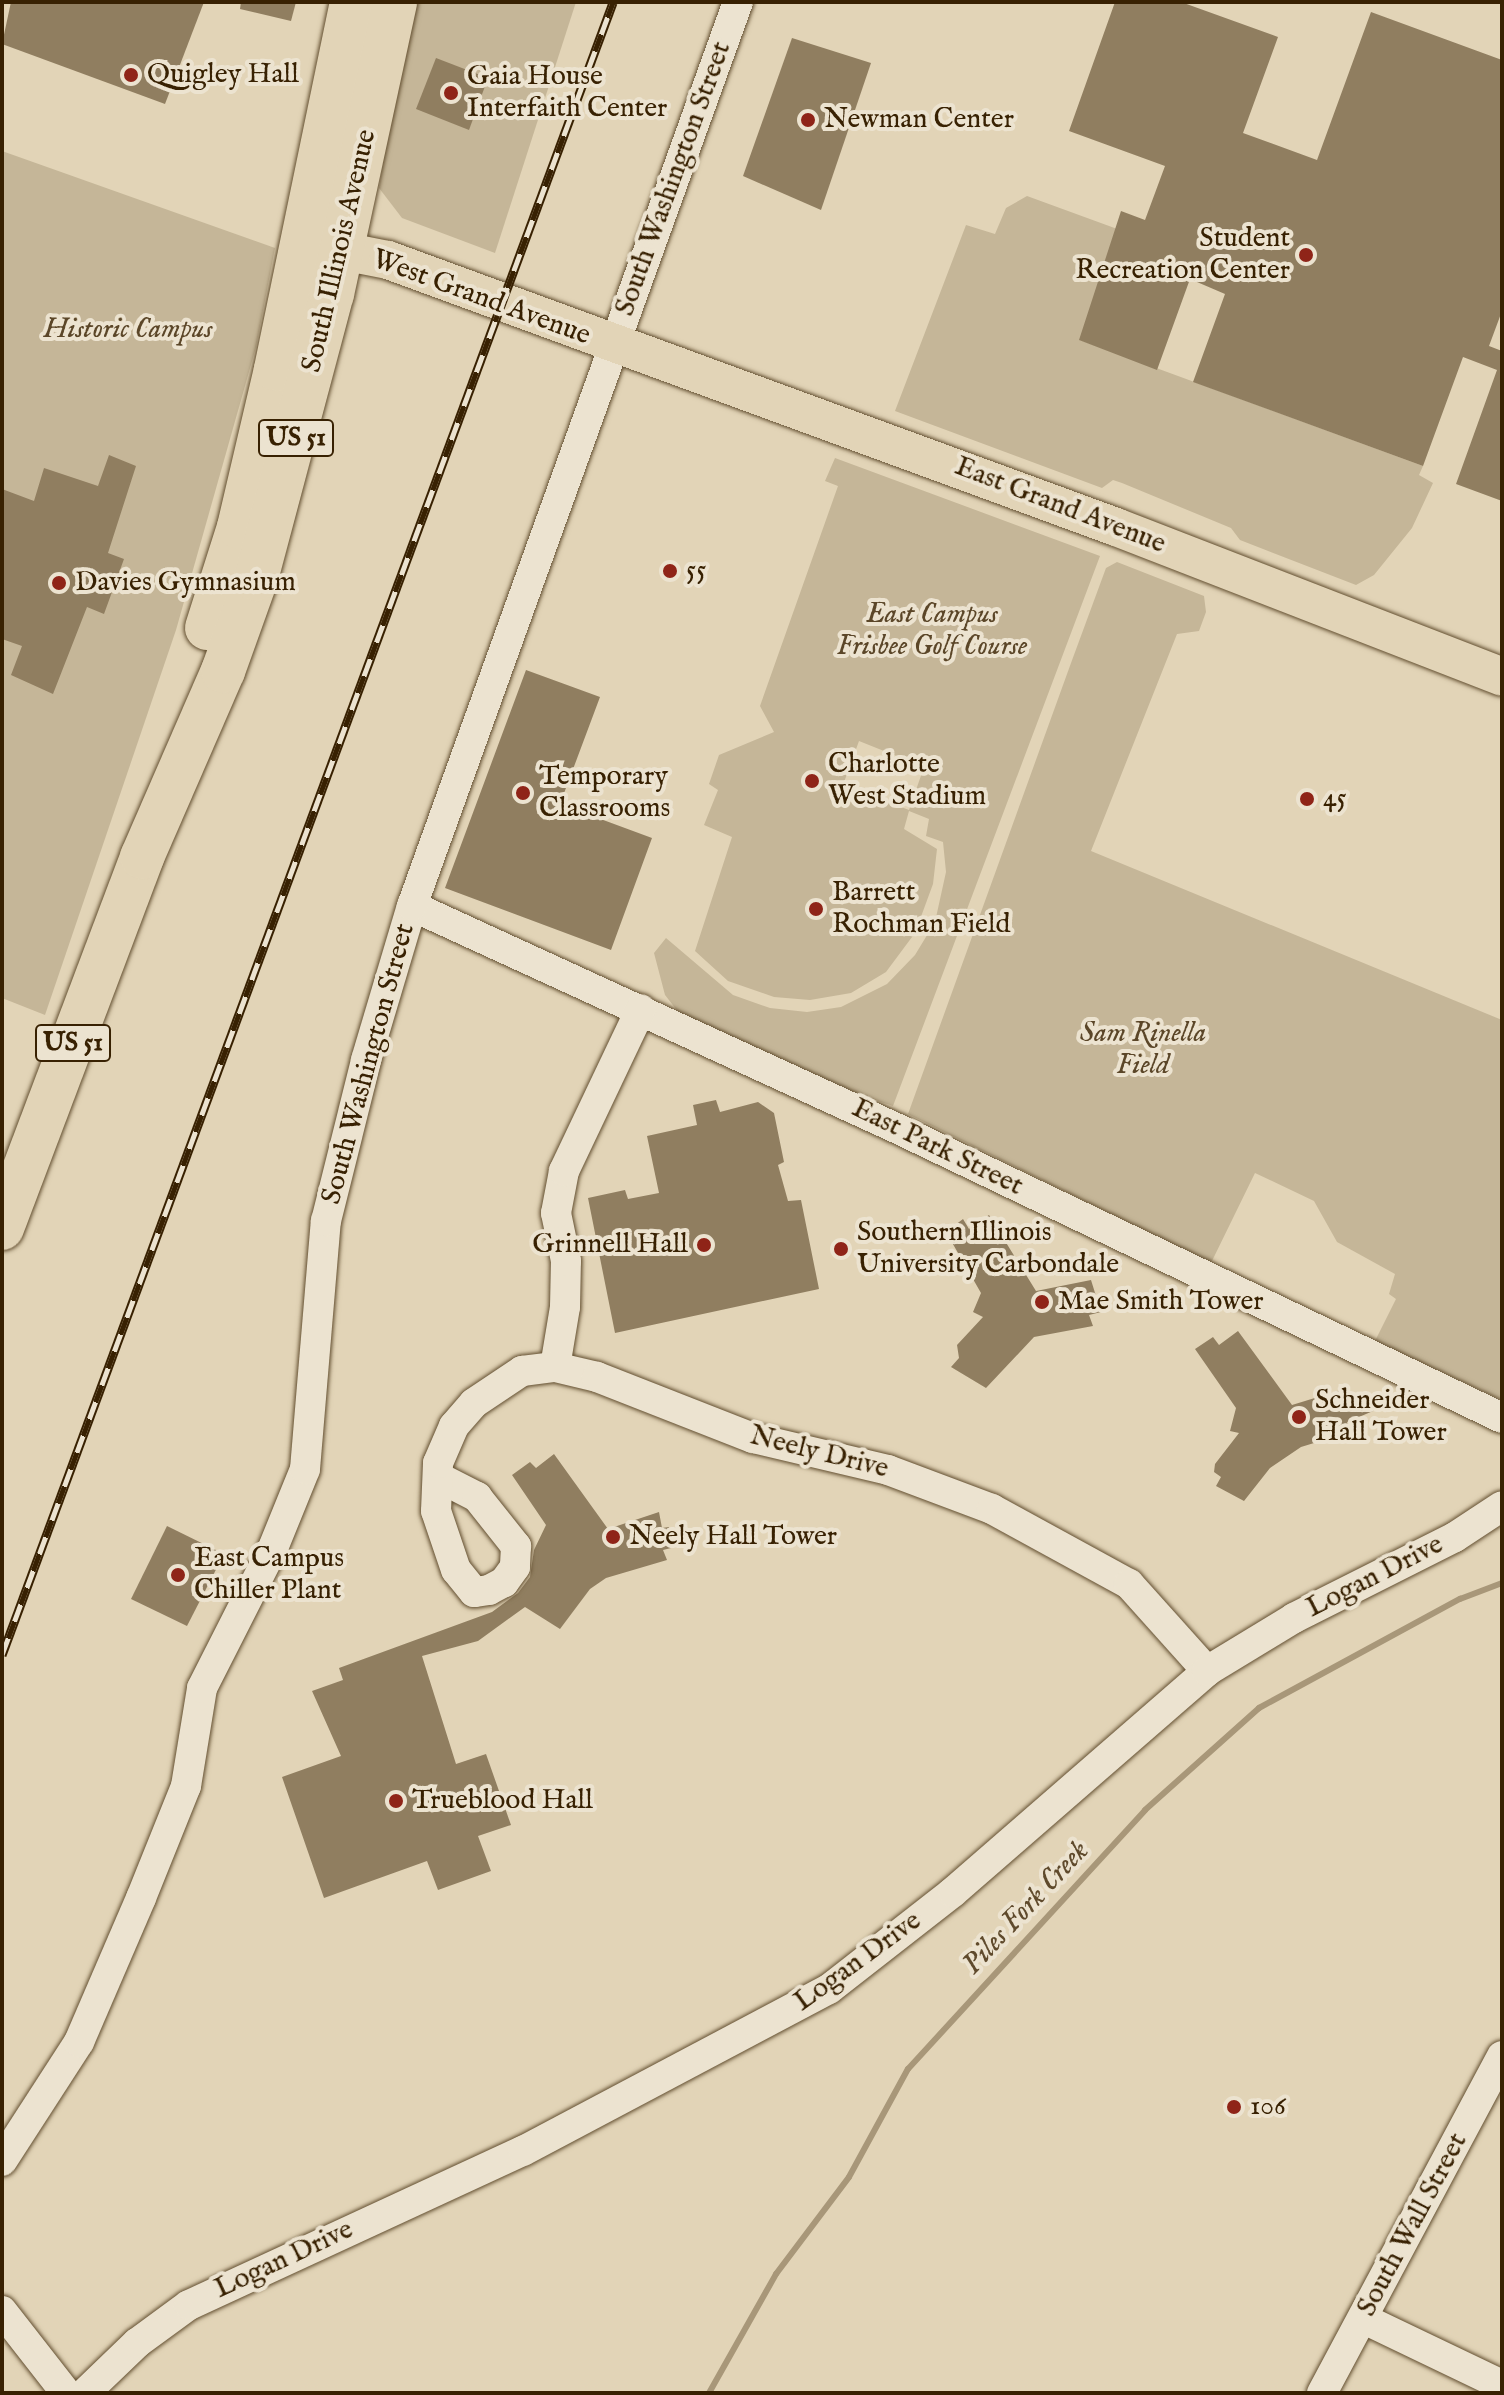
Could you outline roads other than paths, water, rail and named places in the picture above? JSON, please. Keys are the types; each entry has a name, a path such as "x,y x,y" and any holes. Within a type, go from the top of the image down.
{"highway":[{"name":"South Illinois Avenue","path":"2,1228 142,857 223,671 256,579 322,247 352,2"},
{"name":"South Illinois Avenue","path":"322,247 395,2"},
{"path":"2,1189 35,1144"}],"main road":[{"name":"West Grand Avenue","path":"322,247 388,260 614,346"},
{"name":"East Grand Avenue","path":"614,346 927,456 1502,677"}],"street":[{"name":"South Washington Street","path":"2,2161 79,2042 186,1786 202,1688 273,1548 305,1469 326,1221 341,1148 412,906 738,2"},
{"name":"East Park Street","path":"412,906 641,1009 1502,1418"},
{"path":"555,1367 565,1307 566,1261 556,1213 564,1171 641,1009"},
{"name":"Neely Drive","path":"440,1478 438,1463 454,1426 474,1403 522,1371 555,1367 597,1377 753,1438 888,1470 992,1509 1129,1584 1207,1671"},
{"name":"Logan Drive","path":"85,2393 137,2343 189,2305 523,2151 829,1989 953,1892 1207,1671 1294,1618 1455,1537 1502,1506"},
{"name":"South Wall Street","path":"1322,2393 1502,2056"},
{"path":"2,2311 66,2393"},
{"path":"1364,2319 1502,2385"}],"waterway":[{"name":"Piles Fork Creek","path":"709,2393 776,2274 849,2177 908,2069 1145,1810 1259,1708 1460,1599 1502,1583"}],"railway":[{"path":"2,1655 613,2"}],"place":[{"name":"Quigley Hall","path":"131,75"},
{"name":"Gaia House Interfaith Center","path":"451,93"},
{"name":"Newman Center","path":"808,120"},
{"name":"Student Recreation Center","path":"1306,255"},
{"name":"55","path":"670,571"},
{"name":"Davies Gymnasium","path":"59,583"},
{"name":"Charlotte West Stadium","path":"812,781"},
{"name":"Temporary Classrooms","path":"523,793"},
{"name":"45","path":"1307,799"},
{"name":"Barrett Rochman Field","path":"816,909"},
{"name":"Grinnell Hall","path":"704,1245"},
{"name":"Southern Illinois University Carbondale","path":"841,1249"},
{"name":"Mae Smith Tower","path":"1042,1302"},
{"name":"Schneider Hall Tower","path":"1299,1417"},
{"name":"Neely Hall Tower","path":"613,1537"},
{"name":"East Campus Chiller Plant","path":"178,1575"},
{"name":"Trueblood Hall","path":"396,1801"},
{"name":"106","path":"1234,2107"}],"park label":[{"name":"Historic Campus","path":"128,330"},
{"name":"East Campus Frisbee Golf Course","path":"932,631"},
{"name":"Sam Rinella Field","path":"1143,1050"}]}
